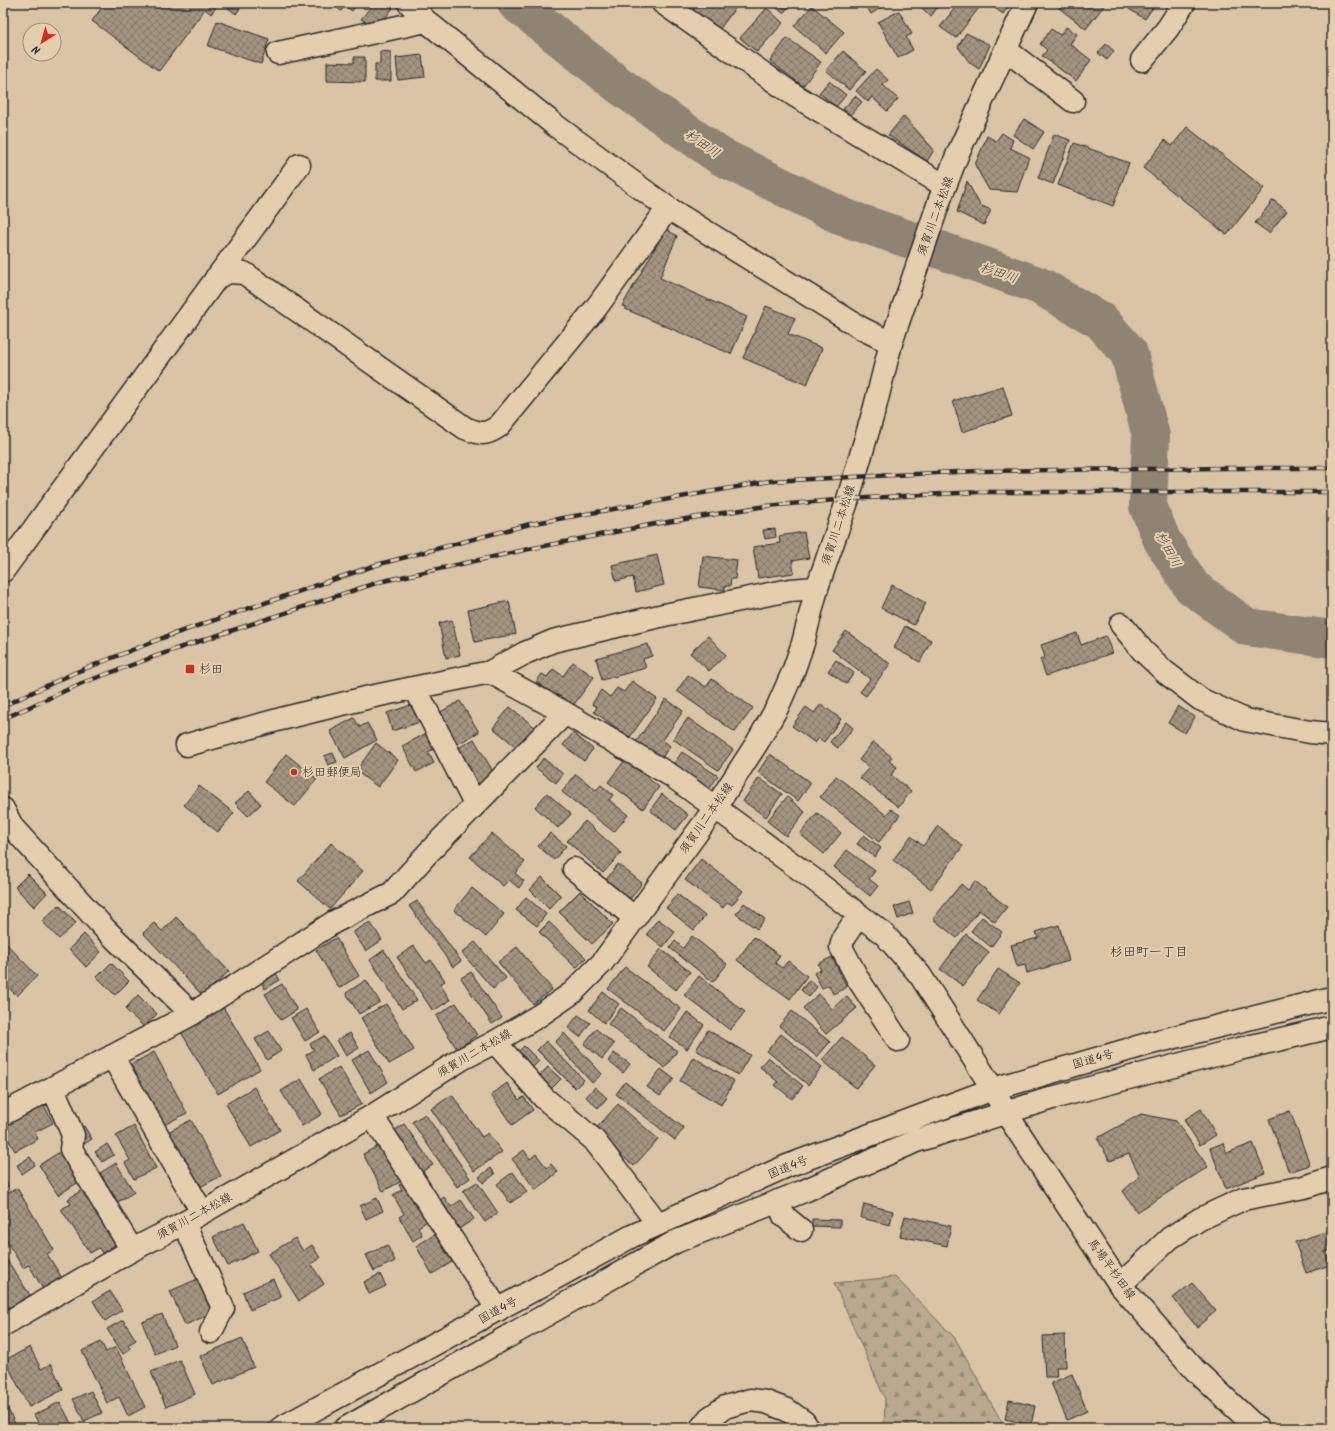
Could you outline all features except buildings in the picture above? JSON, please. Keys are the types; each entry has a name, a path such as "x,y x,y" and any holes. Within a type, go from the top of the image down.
{"main road":[{"path":"410,3 426,21 556,126 668,208 861,328 893,336"},
{"path":"663,3 794,95 943,193"},
{"name":"須賀川二本松線","path":"3,1325 132,1250 193,1218 372,1116 462,1059 495,1042 540,1015 572,993 602,963 714,808 757,743 778,706 793,672 803,643 817,588 852,484 875,407 893,336 943,193 958,153 1027,3"},
{"path":"1142,60 1168,28 1184,3"},
{"path":"278,53 426,21"},
{"path":"1006,50 1073,101"},
{"path":"3,571 299,165"},
{"path":"216,278 229,272 244,273 465,428 480,434 491,432 499,426 596,308 668,208"},
{"path":"187,745 281,719 370,697 490,672 525,653 553,641 671,614 790,590 817,588"},
{"path":"1121,624 1143,652 1165,672 1200,699 1245,720 1310,732 1332,734"},
{"name":"馬場平杉田線","path":"490,672 565,713 672,776 813,879 885,935 920,975 993,1089 1006,1113 1120,1284 1195,1370 1257,1428"},
{"path":"415,688 475,804"},
{"path":"3,1114 192,1014 334,922 392,894 427,854 565,713"},
{"path":"3,809 13,828 105,929 192,1014"},
{"path":"574,869 635,918"},
{"path":"859,915 844,937 841,947 858,979 898,1040"},
{"name":"国道4号","path":"282,1428 632,1236 787,1166 993,1089 1151,1043 1332,998"},
{"path":"346,1428 675,1242 778,1201 916,1141 1052,1098 1239,1049 1332,1027"},
{"path":"495,1042 544,1098 594,1140 658,1224"},
{"path":"112,1056 193,1218 222,1308 211,1332"},
{"path":"53,1088 73,1135 71,1149 132,1250"},
{"path":"372,1116 498,1310"},
{"path":"1120,1284 1170,1238 1200,1219 1243,1199 1304,1187 1332,1178"},
{"path":"778,1201 784,1216 801,1230"},
{"path":"701,1428 709,1418 725,1408 750,1400 766,1402 787,1410 804,1422 808,1428"}],"green space":[{"path":"895,1277 955,1338 1005,1428 884,1428 885,1399 834,1283"}],"waterway":[{"name":"杉田川","path":"516,3 620,86 720,156 843,217 1040,286 1101,321 1129,353 1151,436 1148,506 1162,540 1192,587 1247,627 1332,639"}],"railway":[{"path":"3,706 74,673 165,637 376,565 530,524 770,481 978,471 1332,468"},
{"path":"3,719 82,683 173,650 379,582 529,549 655,524 766,506 848,499 979,492 1332,492"}],"place":[{"name":"杉田","path":"190,669"},
{"name":"杉田郵便局","path":"294,772"}],"district":[{"name":"杉田町一丁目","path":"1149,951"}]}
